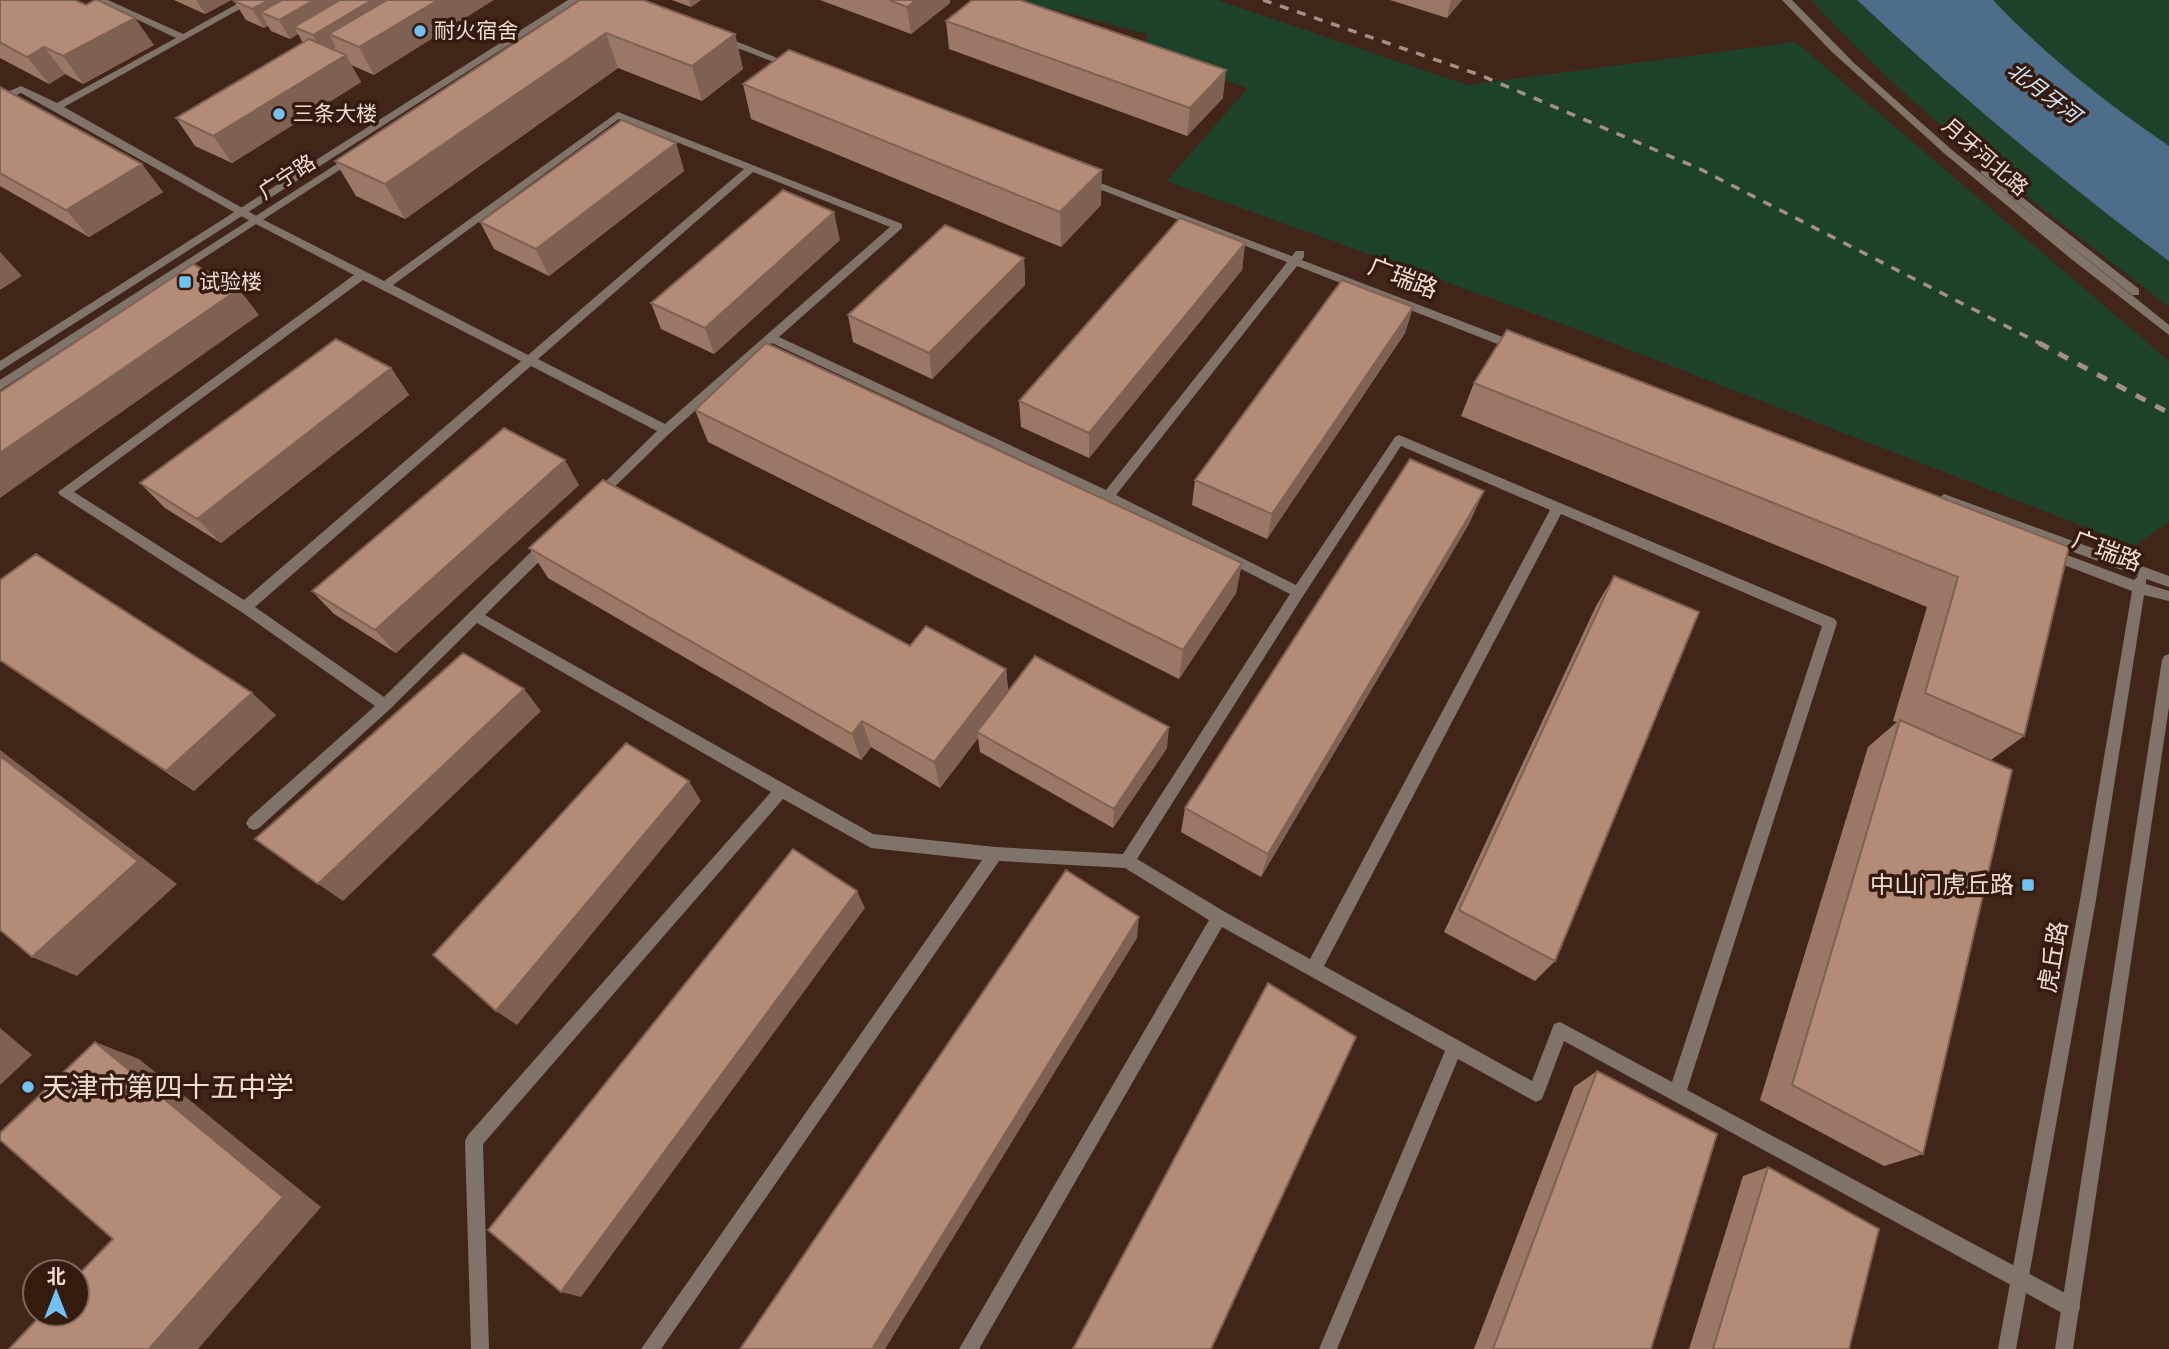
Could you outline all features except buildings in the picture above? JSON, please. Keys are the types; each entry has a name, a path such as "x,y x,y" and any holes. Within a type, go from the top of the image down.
{"street":[{"path":"101,0 182,37"},
{"path":"57,107 251,0"},
{"name":"广宁路","path":"0,367 574,0"},
{"name":"月牙河北路","path":"1787,0 1835,51 1950,153 2051,239 2169,331"},
{"name":"月牙河北路","path":"1798,0 1899,97 2169,320"},
{"path":"514,53 584,8"},
{"path":"714,33 804,67"},
{"path":"0,99 21,89 256,220 666,430"},
{"path":"384,286 618,115 898,226 666,430 589,504"},
{"name":"广宁路","path":"0,386 361,152"},
{"path":"245,607 751,168"},
{"name":"广瑞路","path":"1077,172 1531,347"},
{"path":"1108,496 1297,257"},
{"path":"362,275 64,492 245,607 385,705"},
{"path":"771,338 1108,496 1298,592"},
{"path":"1126,861 1399,440 1558,507 1830,623 1677,1094"},
{"name":"广瑞路","path":"1934,495 2140,581 2169,596"},
{"path":"1314,968 1558,507"},
{"path":"1931,507 1957,517"},
{"path":"254,823 385,705 561,532"},
{"name":"广瑞路","path":"2035,548 2140,581 2169,582"},
{"name":"虎丘路","path":"2007,1349 2088,900 2140,581"},
{"path":"474,615 872,841 995,854 1126,861 1219,917 1536,1093 1560,1030 2071,1307"},
{"path":"2064,1349 2169,660"},
{"path":"480,1349 474,1142 781,791"},
{"path":"649,1349 995,854"},
{"path":"968,1349 1219,917"},
{"path":"1328,1349 1454,1049"}],"green space":[{"path":"1017,0 1217,0 1467,85 1796,42 2169,361 2169,522 2134,546 1576,329 1166,181 1248,88 1142,54 1148,34"},
{"path":"1811,0 2169,0 2169,307 1938,123 1894,84"}],"water":[{"name":"北月牙河","path":"1857,0 1993,0 2077,78 2169,146 2169,261 2009,135"}],"railway":[{"path":"1263,0 1480,75 1700,169 2043,345"},
{"path":"2039,343 2169,413"}],"place":[{"name":"耐火宿舍","path":"420,31"},
{"name":"三条大楼","path":"279,114"},
{"name":"试验楼","path":"185,282"},
{"name":"中山门虎丘路","path":"2028,885"},
{"name":"天津市第四十五中学","path":"28,1087"}]}
